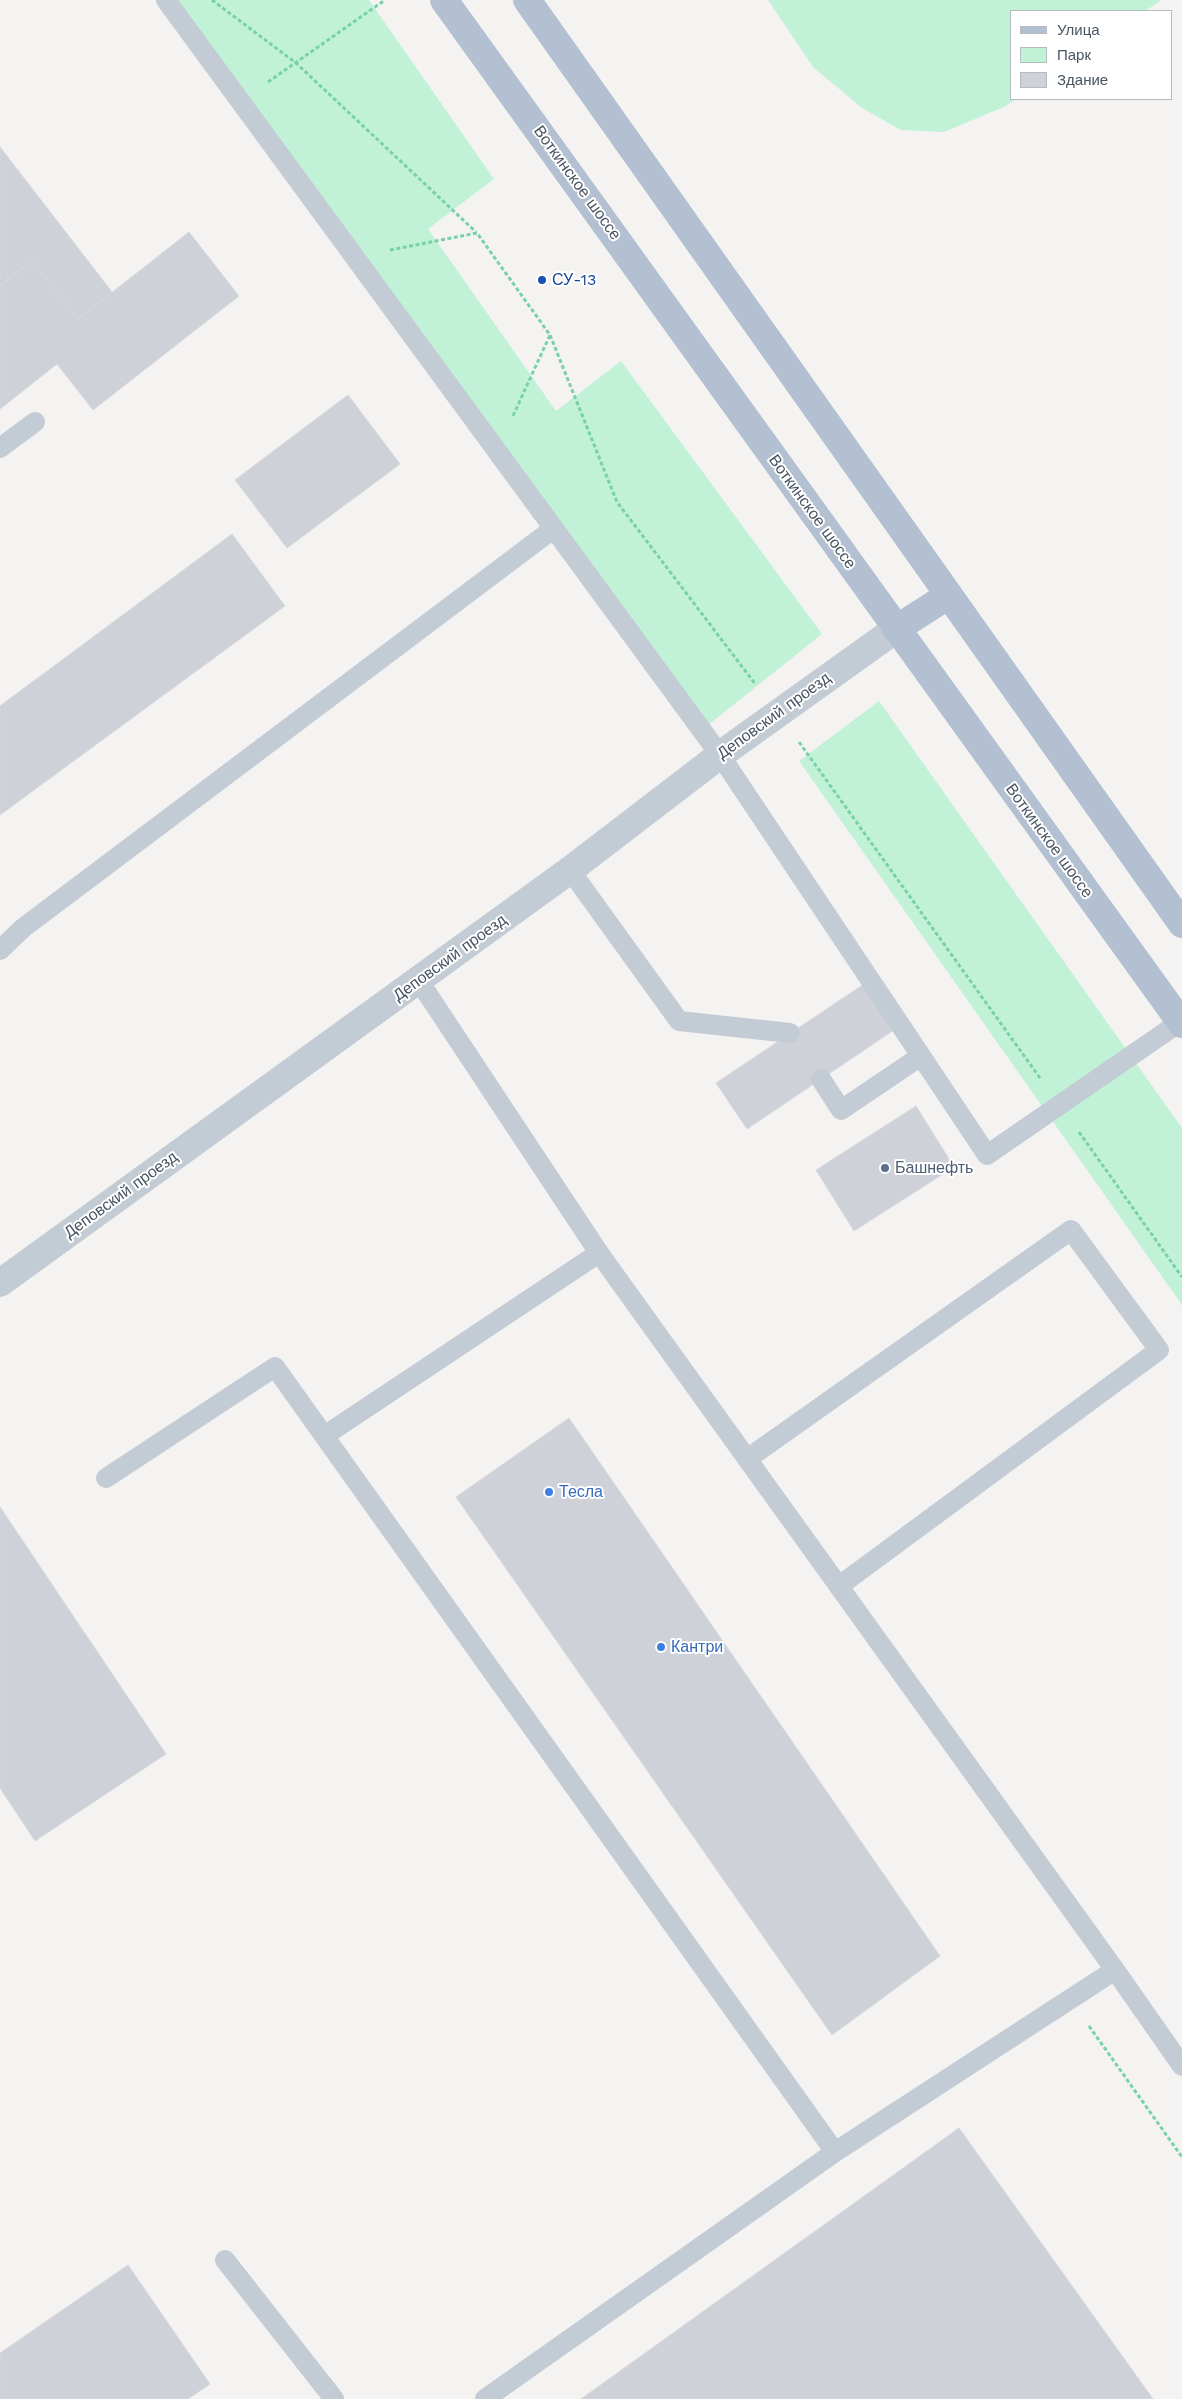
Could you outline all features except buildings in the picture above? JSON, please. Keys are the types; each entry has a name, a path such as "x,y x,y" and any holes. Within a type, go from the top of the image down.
{"main road":[{"name":"Воткинское шоссе","path":"444,0 1181,1023"},
{"path":"526,0 1182,924"},
{"path":"896,629 949,595"}],"street":[{"name":"Деповский проезд","path":"0,1283 418,981 570,870 720,755 896,629"}],"lane":[{"path":"166,0 720,755 987,1155 1181,1023"},
{"path":"0,448 35,422"},
{"path":"0,950 23,928 554,528"},
{"path":"570,870 679,1021 790,1033"},
{"path":"418,981 599,1253 1182,2066"},
{"path":"821,1079 841,1110 921,1056"},
{"path":"748,1459 1071,1230 1159,1350 839,1586"},
{"path":"324,1436 599,1253"},
{"path":"106,1478 275,1367 835,2152"},
{"path":"484,2399 835,2152 1114,1970"},
{"path":"225,2260 334,2399"}],"path":[{"path":"212,0 296,63 477,233 550,335 617,502 778,713 1182,1277"},
{"path":"240,101 385,0"},
{"path":"355,257 477,233"},
{"path":"497,450 550,335"},
{"path":"1070,1999 1182,2156"}],"green space":[{"path":"169,0 369,0 494,179 428,229 556,411 621,361 822,634 707,726"},
{"path":"768,0 1162,0 1147,10 1010,10 1010,100 1014,100 1004,107 944,132 901,130 862,108 813,67"},
{"path":"879,701 1182,1128 1182,1305 799,761"}],"place":[{"name":"СУ-13","path":"542,280"},
{"name":"Башнефть","path":"885,1168"},
{"name":"Тесла","path":"549,1492"},
{"name":"Кантри","path":"661,1647"}]}
